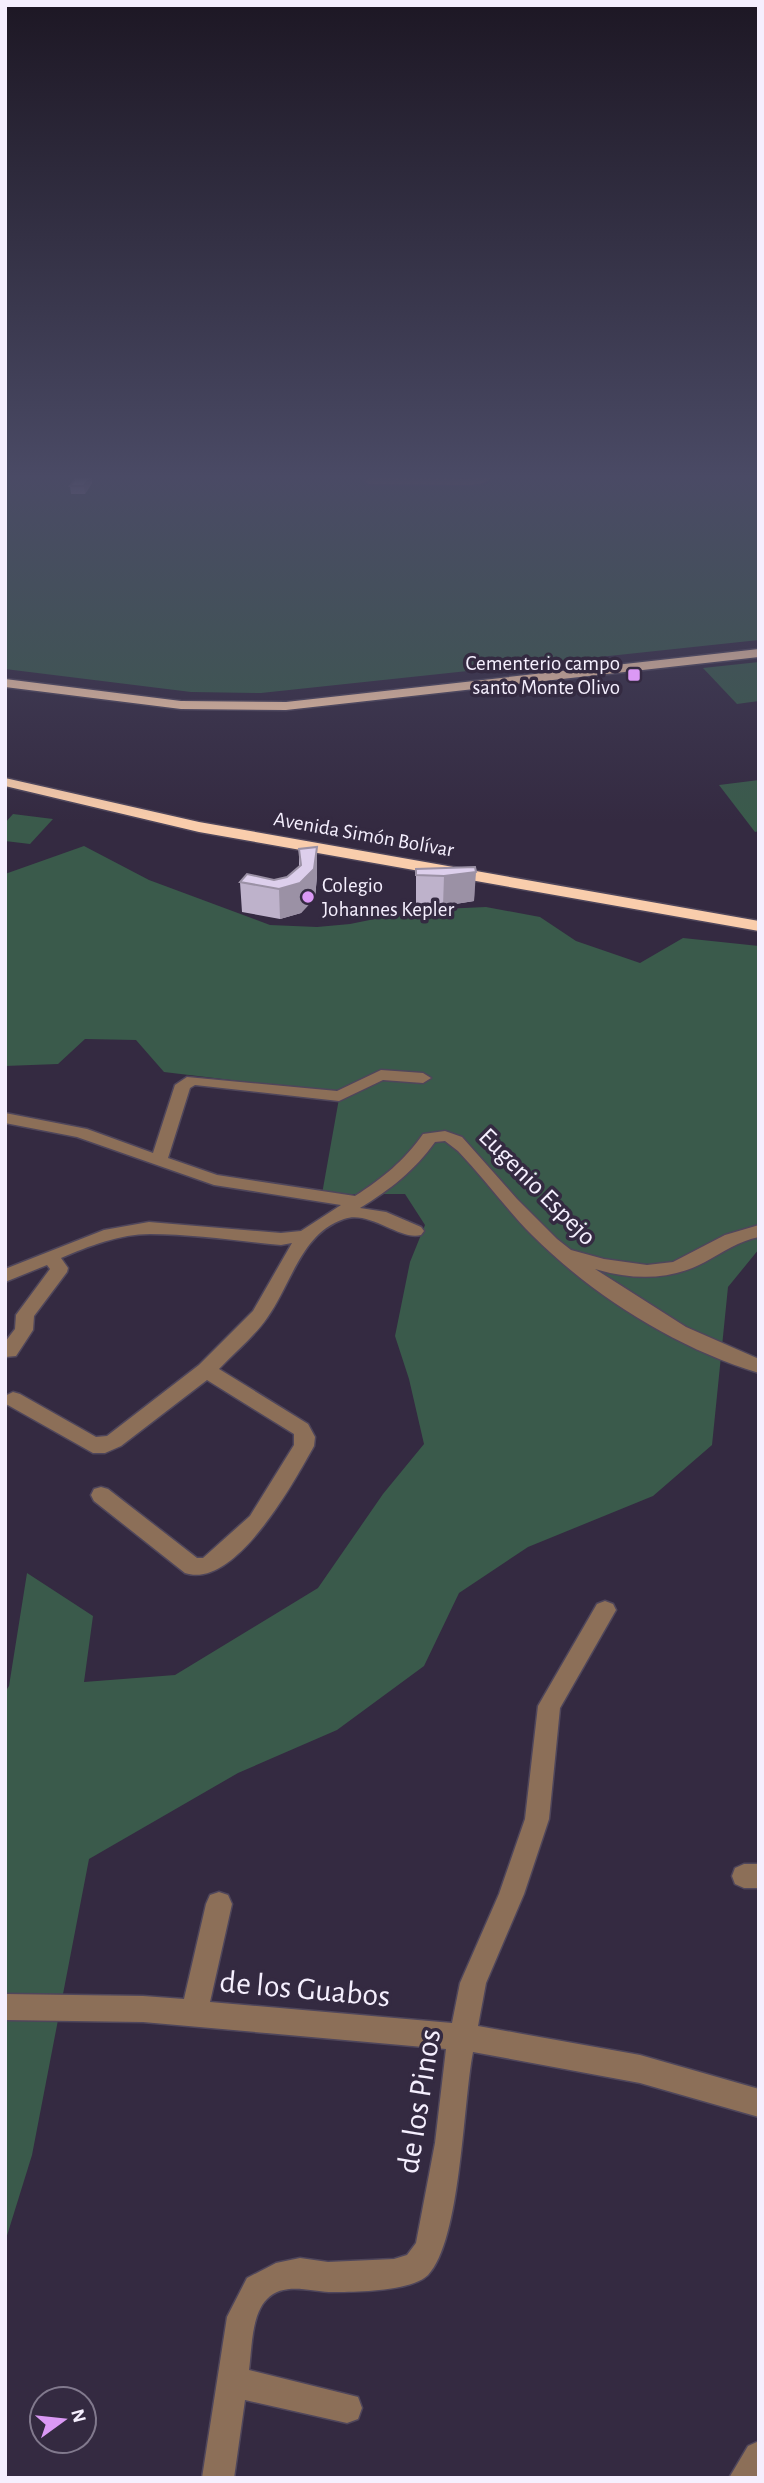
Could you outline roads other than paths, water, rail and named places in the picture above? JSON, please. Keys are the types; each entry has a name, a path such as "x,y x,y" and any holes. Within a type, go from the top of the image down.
{"highway":[{"path":"5,683 181,705 247,707 313,703 759,646"},
{"path":"5,674 191,699 227,700 299,697 759,653"},
{"name":"Avenida Simón Bolívar","path":"5,782 199,827 759,926"},
{"name":"Avenida Simón Bolívar","path":"5,795 358,865 759,935"}],"street":[{"path":"159,1159 183,1085 193,1080 339,1096 381,1075 423,1078"},
{"path":"5,1118 81,1133 214,1180 348,1207 380,1216 415,1231"},
{"name":"Eugenio Espejo","path":"305,1236 391,1181 411,1163 429,1138 449,1137 459,1142 504,1195 555,1247 592,1275 688,1336 731,1357 759,1366"},
{"path":"5,1276 110,1234 149,1228 281,1239 305,1236"},
{"path":"555,1247 603,1265 641,1271 664,1271 693,1261 727,1239 759,1231"},
{"path":"13,1399 93,1445 105,1445 114,1441 206,1370 260,1315 305,1236"},
{"path":"9,1351 24,1330 25,1315 58,1272 59,1268 50,1256"},
{"path":"101,1495 193,1567 208,1566 257,1522 304,1446 306,1437 300,1429 206,1370"},
{"name":"de los Pinos","path":"218,2478 242,2317 257,2288 276,2278 300,2273 328,2277 394,2274 416,2267 429,2249 449,2143 462,2037 473,1983 511,1894 537,1819 549,1706 605,1610"},
{"path":"194,2014 219,1904"},
{"name":"de los Guabos","path":"5,2007 143,2008 462,2037 640,2069 759,2103"},
{"path":"233,2382 346,2407"},
{"path":"745,2478 759,2457"}],"place":[{"name":"Cementerio campo santo Monte Olivo","path":"634,675"},
{"name":"Colegio Johannes Kepler","path":"308,897"}]}
